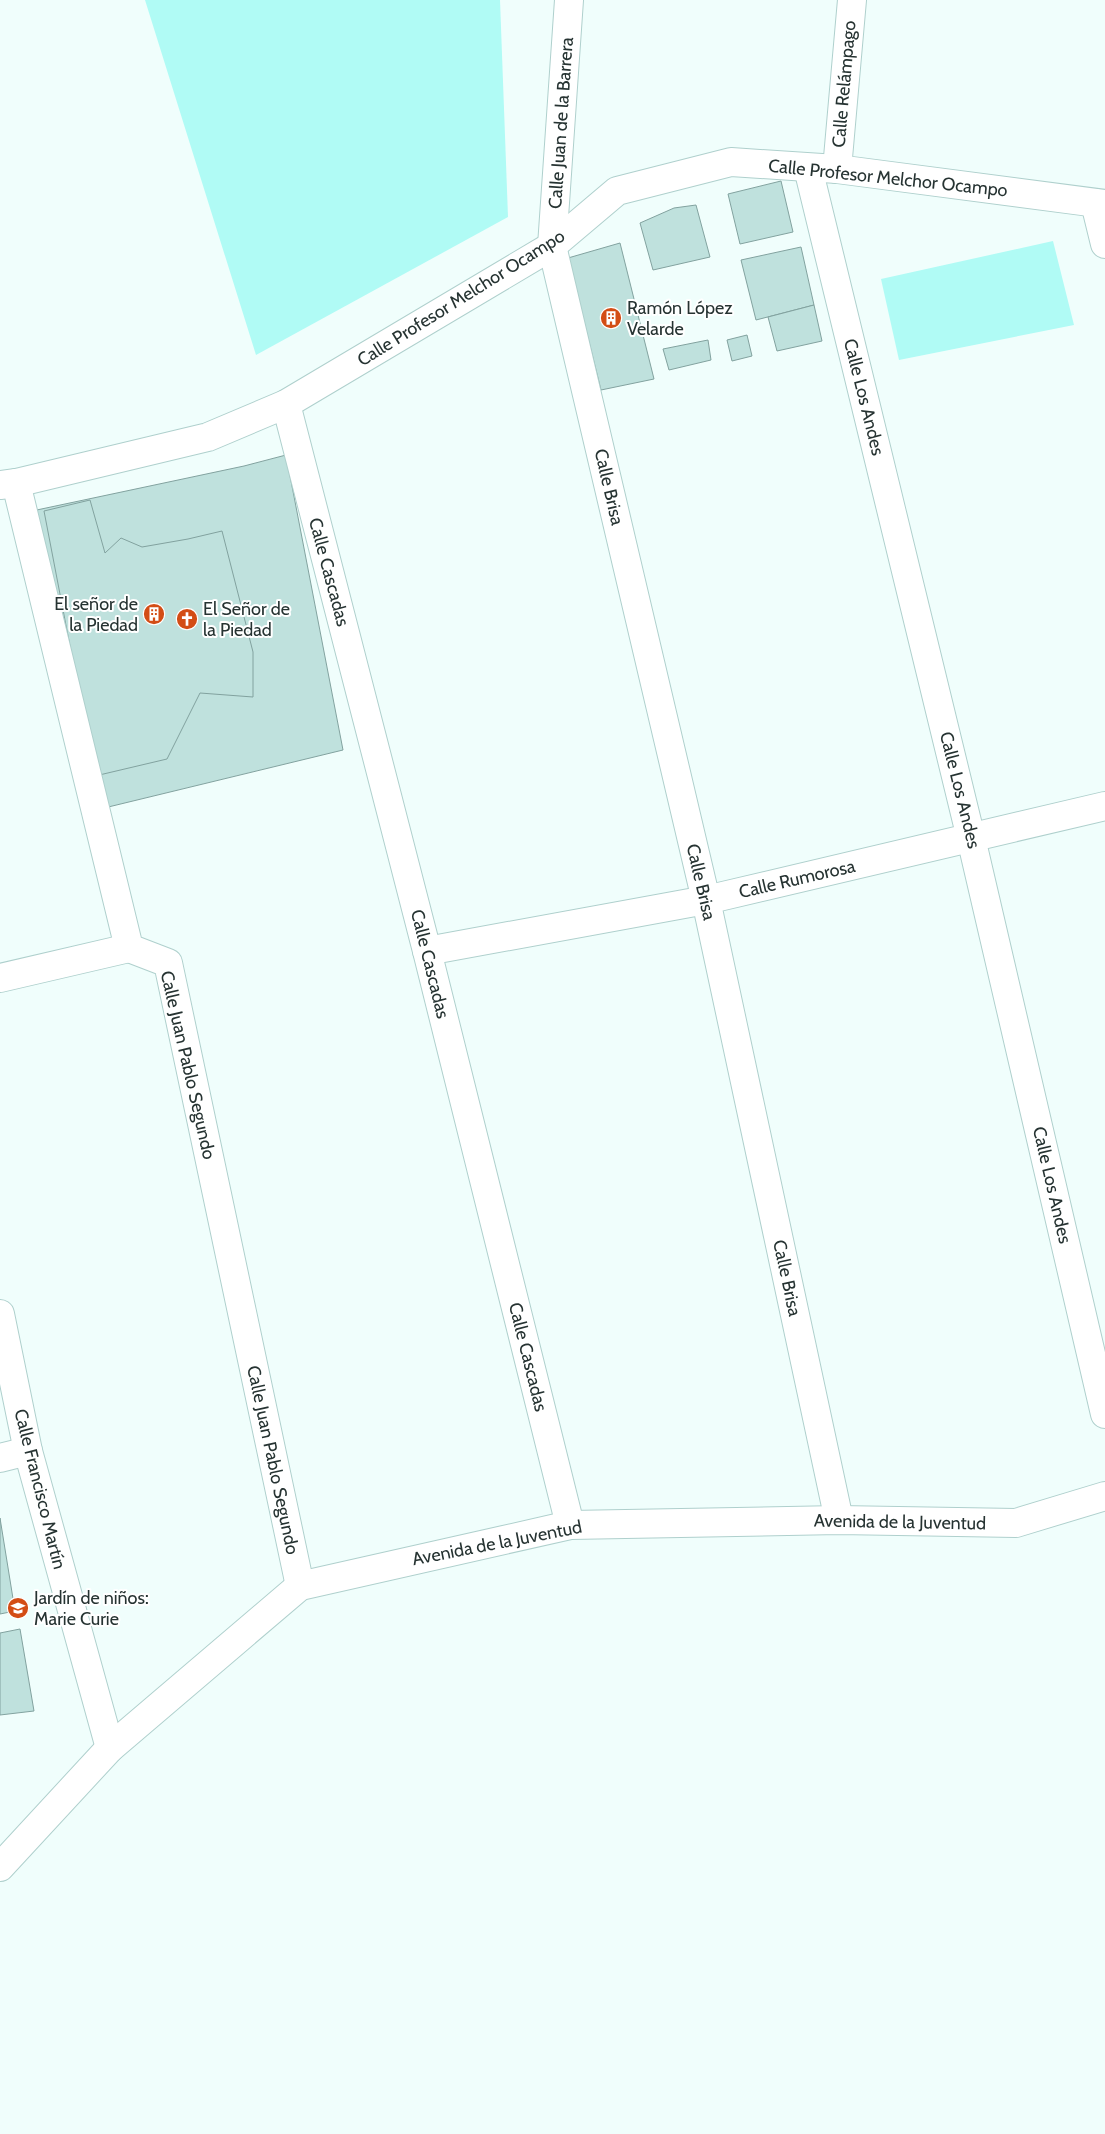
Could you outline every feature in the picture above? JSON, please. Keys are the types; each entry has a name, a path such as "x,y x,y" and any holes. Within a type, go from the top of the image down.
{"street":[{"name":"Calle Juan de la Barrera","path":"552,246 569,0"},
{"name":"Calle Relámpago","path":"837,169 852,0"},
{"name":"Calle Profesor Melchor Ocampo","path":"8,484 208,437 286,404 552,246 617,191 731,162 837,169 1100,204"},
{"name":"Calle Los Andes","path":"808,168 971,838 1105,1414"},
{"path":"1100,204 1105,244"},
{"name":"Calle Brisa","path":"552,246 706,900 839,1520"},
{"name":"Calle Cascadas","path":"286,404 427,951 570,1525"},
{"path":"0,978 129,948 8,484"},
{"name":"Calle Rumorosa","path":"427,951 706,900 1105,806"},
{"name":"Calle Juan Pablo Segundo","path":"129,948 168,963 300,1586"},
{"name":"Calle Francisco Martín","path":"0,1314 28,1451 110,1748"},
{"path":"0,1458 28,1451"},
{"name":"Avenida de la Juventud","path":"0,1866 110,1748 300,1586 570,1525 839,1520 1016,1523 1105,1496"}],"shaded area":[{"path":"145,0 500,0 508,217 256,355"},
{"path":"1053,241 1074,325 899,360 881,279"}],"building":[{"path":"781,181 793,232 740,244 728,194"},
{"name":"Ramón López Velarde","path":"696,205 710,257 653,270 640,223 674,208"},
{"name":"Ramón López Velarde","path":"620,243 654,379 601,390 568,258"},
{"name":"Ramón López Velarde","path":"801,247 814,305 756,320 741,260"},
{"name":"Ramón López Velarde","path":"814,305 822,341 777,351 768,317"},
{"name":"Ramón López Velarde","path":"747,335 752,356 732,361 727,340"},
{"name":"Ramón López Velarde","path":"708,340 711,360 669,370 663,349"},
{"name":"El Señor de la Piedad","path":"286,455 343,750 100,809 32,511 244,466"},
{"name":"El señor de la Piedad","path":"90,500 105,553 121,538 142,547 222,531 253,652 253,697 200,693 167,759 95,776 44,511"},
{"path":"0,1518 15,1611 0,1614"},
{"path":"20,1629 34,1711 0,1715 0,1633"}],"place":[{"name":"Ramón López Velarde","path":"611,318"},
{"name":"El señor de la Piedad","path":"154,614"},
{"name":"El Señor de la Piedad","path":"187,619"},
{"name":"Jardín de niños: Marie Curie","path":"18,1608"}]}
